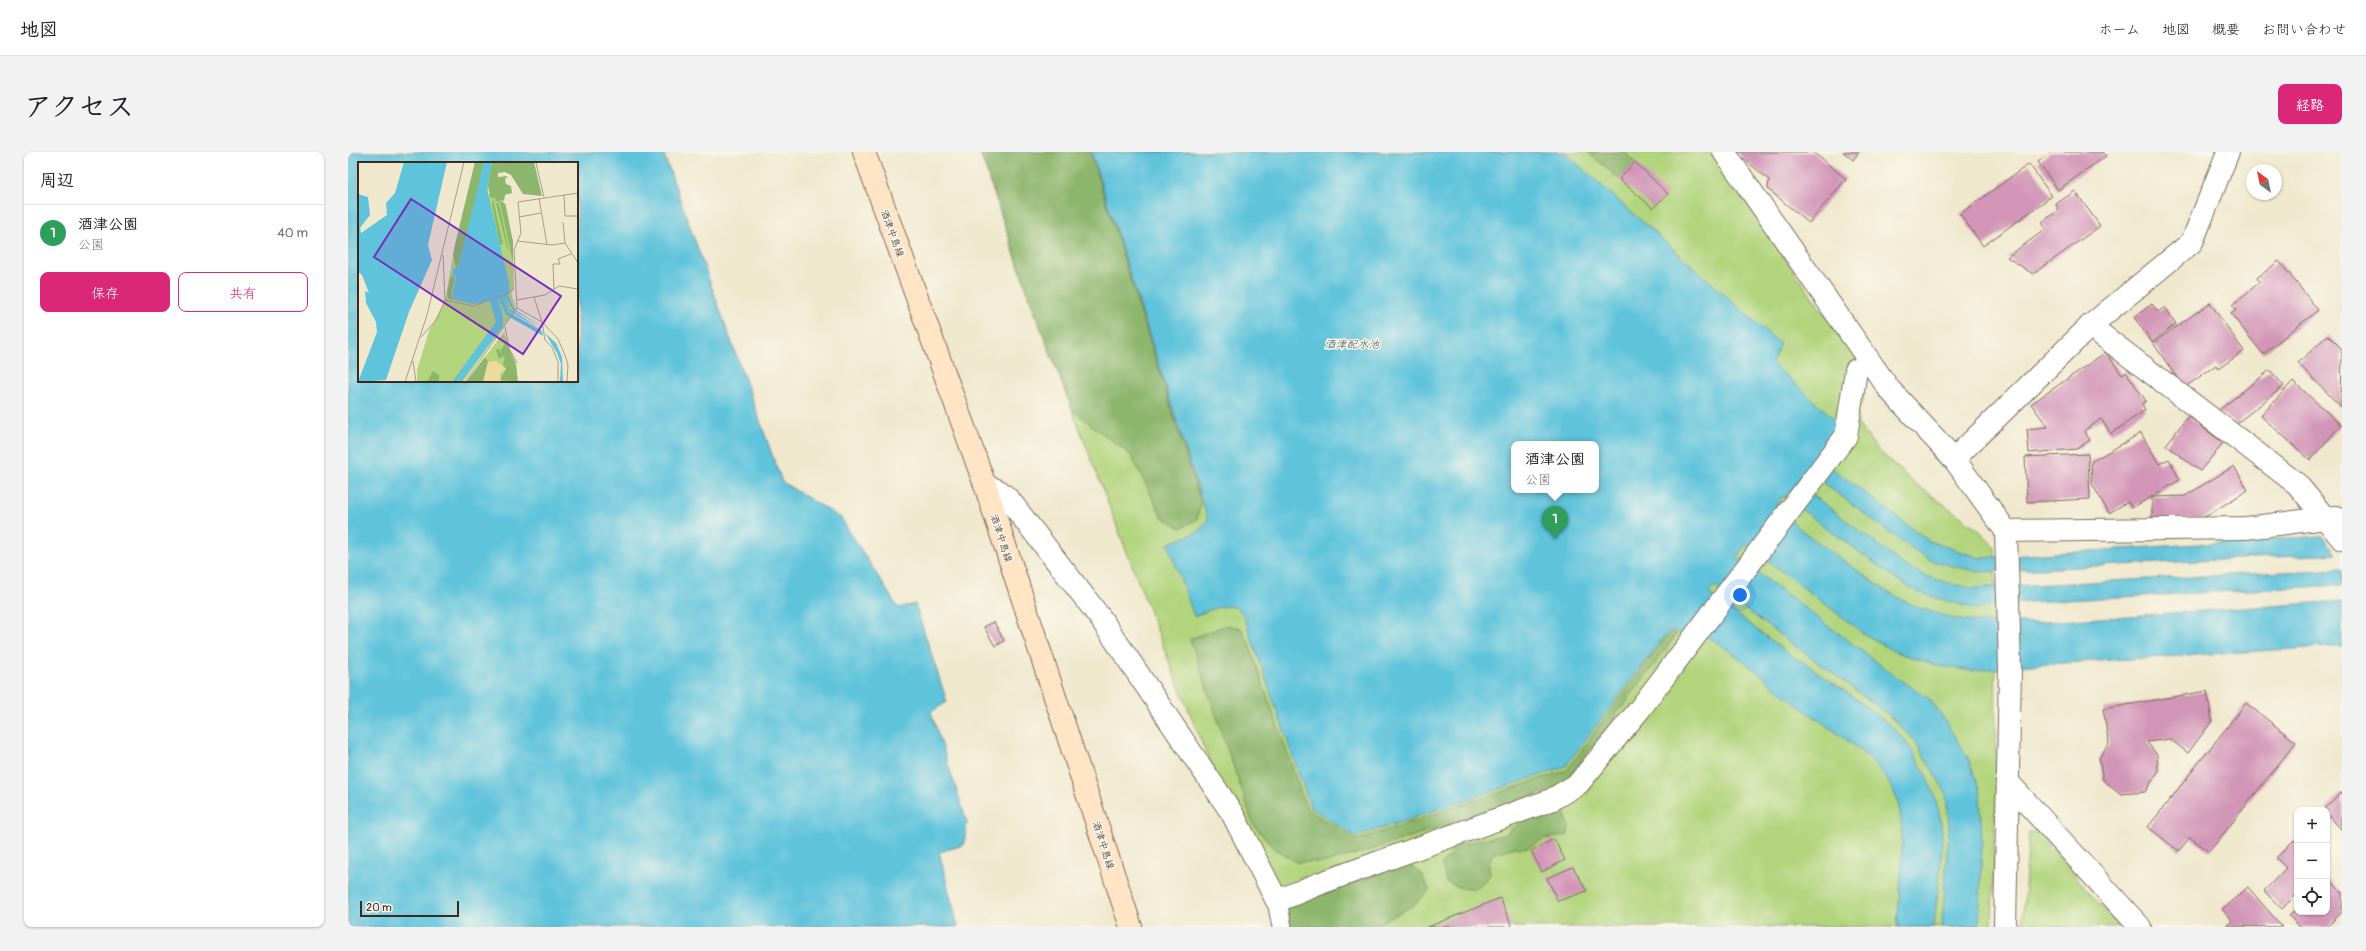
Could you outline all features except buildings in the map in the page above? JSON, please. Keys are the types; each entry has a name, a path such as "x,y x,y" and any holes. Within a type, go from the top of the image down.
{"main road":[{"name":"酒津中島線","path":"864,152 985,485 1131,927"}],"street":[{"path":"1724,152 1889,388 1954,459 2007,540 2010,668 2005,927"},
{"path":"1954,459 2090,326 2192,242 2228,152"},
{"path":"2090,326 2297,484 2336,526"},
{"path":"985,485 999,491 1010,501 1099,616 1232,813 1277,901 1321,883 1551,800 1578,784 1639,710 1681,651 1828,457 1846,436 1856,370"},
{"path":"2007,540 2246,528 2336,526"},
{"path":"2007,781 2140,927"}],"lane":[{"path":"1277,901 1282,927"}],"green space":[{"path":"980,152 1710,152 1861,366 1867,379 1863,400 1857,411 1858,424 1878,450 1913,482 1979,530 1995,548 1996,789 1992,927 1287,927 1211,765 1173,672 1033,308"},
{"path":"980,152 1090,152 1201,503 1197,519 1181,528 1162,517 1131,455 1073,411 1033,308"},
{"path":"1588,152 1624,152 1635,162 1619,179"},
{"path":"1227,625 1241,628 1249,644 1307,809 1357,840 1567,770 1664,639 1672,632 1677,634 1573,772 1557,788 1371,850 1326,862 1297,862 1273,848 1253,824 1190,639"},
{"path":"1549,808 1564,812 1569,826 1568,835 1544,839 1528,848 1515,847 1492,854 1489,864 1490,875 1480,885 1470,889 1446,882 1442,864 1458,845 1506,834 1523,819"},
{"path":"2029,832 2039,833 2119,927 2022,927"},
{"path":"1406,863 1421,873 1429,890 1416,904 1372,927 1287,927 1284,909"}],"water":[{"path":"348,152 663,152 782,482 841,518 898,608 915,604 947,702 931,712 967,822 964,845 939,852 958,927 348,927"},
{"name":"酒津配水池","path":"1091,152 1564,152 1780,344 1772,363 1840,424 1816,456 1929,541 1980,558 2322,536 2336,554 1979,572 1932,561 1905,544 1806,470 1796,482 1912,570 1938,580 1974,588 2342,569 2342,585 2030,602 1975,609 1920,593 1899,581 1783,496 1775,507 1805,533 1889,593 1917,607 1954,619 1974,622 2030,623 2342,601 2342,646 2030,665 1973,671 1939,666 1893,651 1863,633 1746,544 1737,557 1895,676 1928,698 1939,711 1968,758 1980,791 1982,843 1979,927 1942,927 1949,826 1946,793 1916,743 1889,715 1714,586 1709,593 1790,655 1805,663 1859,701 1891,726 1901,736 1919,763 1933,793 1941,825 1941,861 1934,927 1897,927 1902,858 1901,821 1899,805 1894,792 1885,777 1875,764 1849,742 1807,712 1730,651 1707,637 1699,634 1681,633 1672,630 1664,637 1565,767 1356,837 1311,808 1243,614 1238,609 1226,606 1194,616 1168,544 1198,532 1208,520"}],"place":[{"name":"酒津公園","path":"1555,539"}]}
